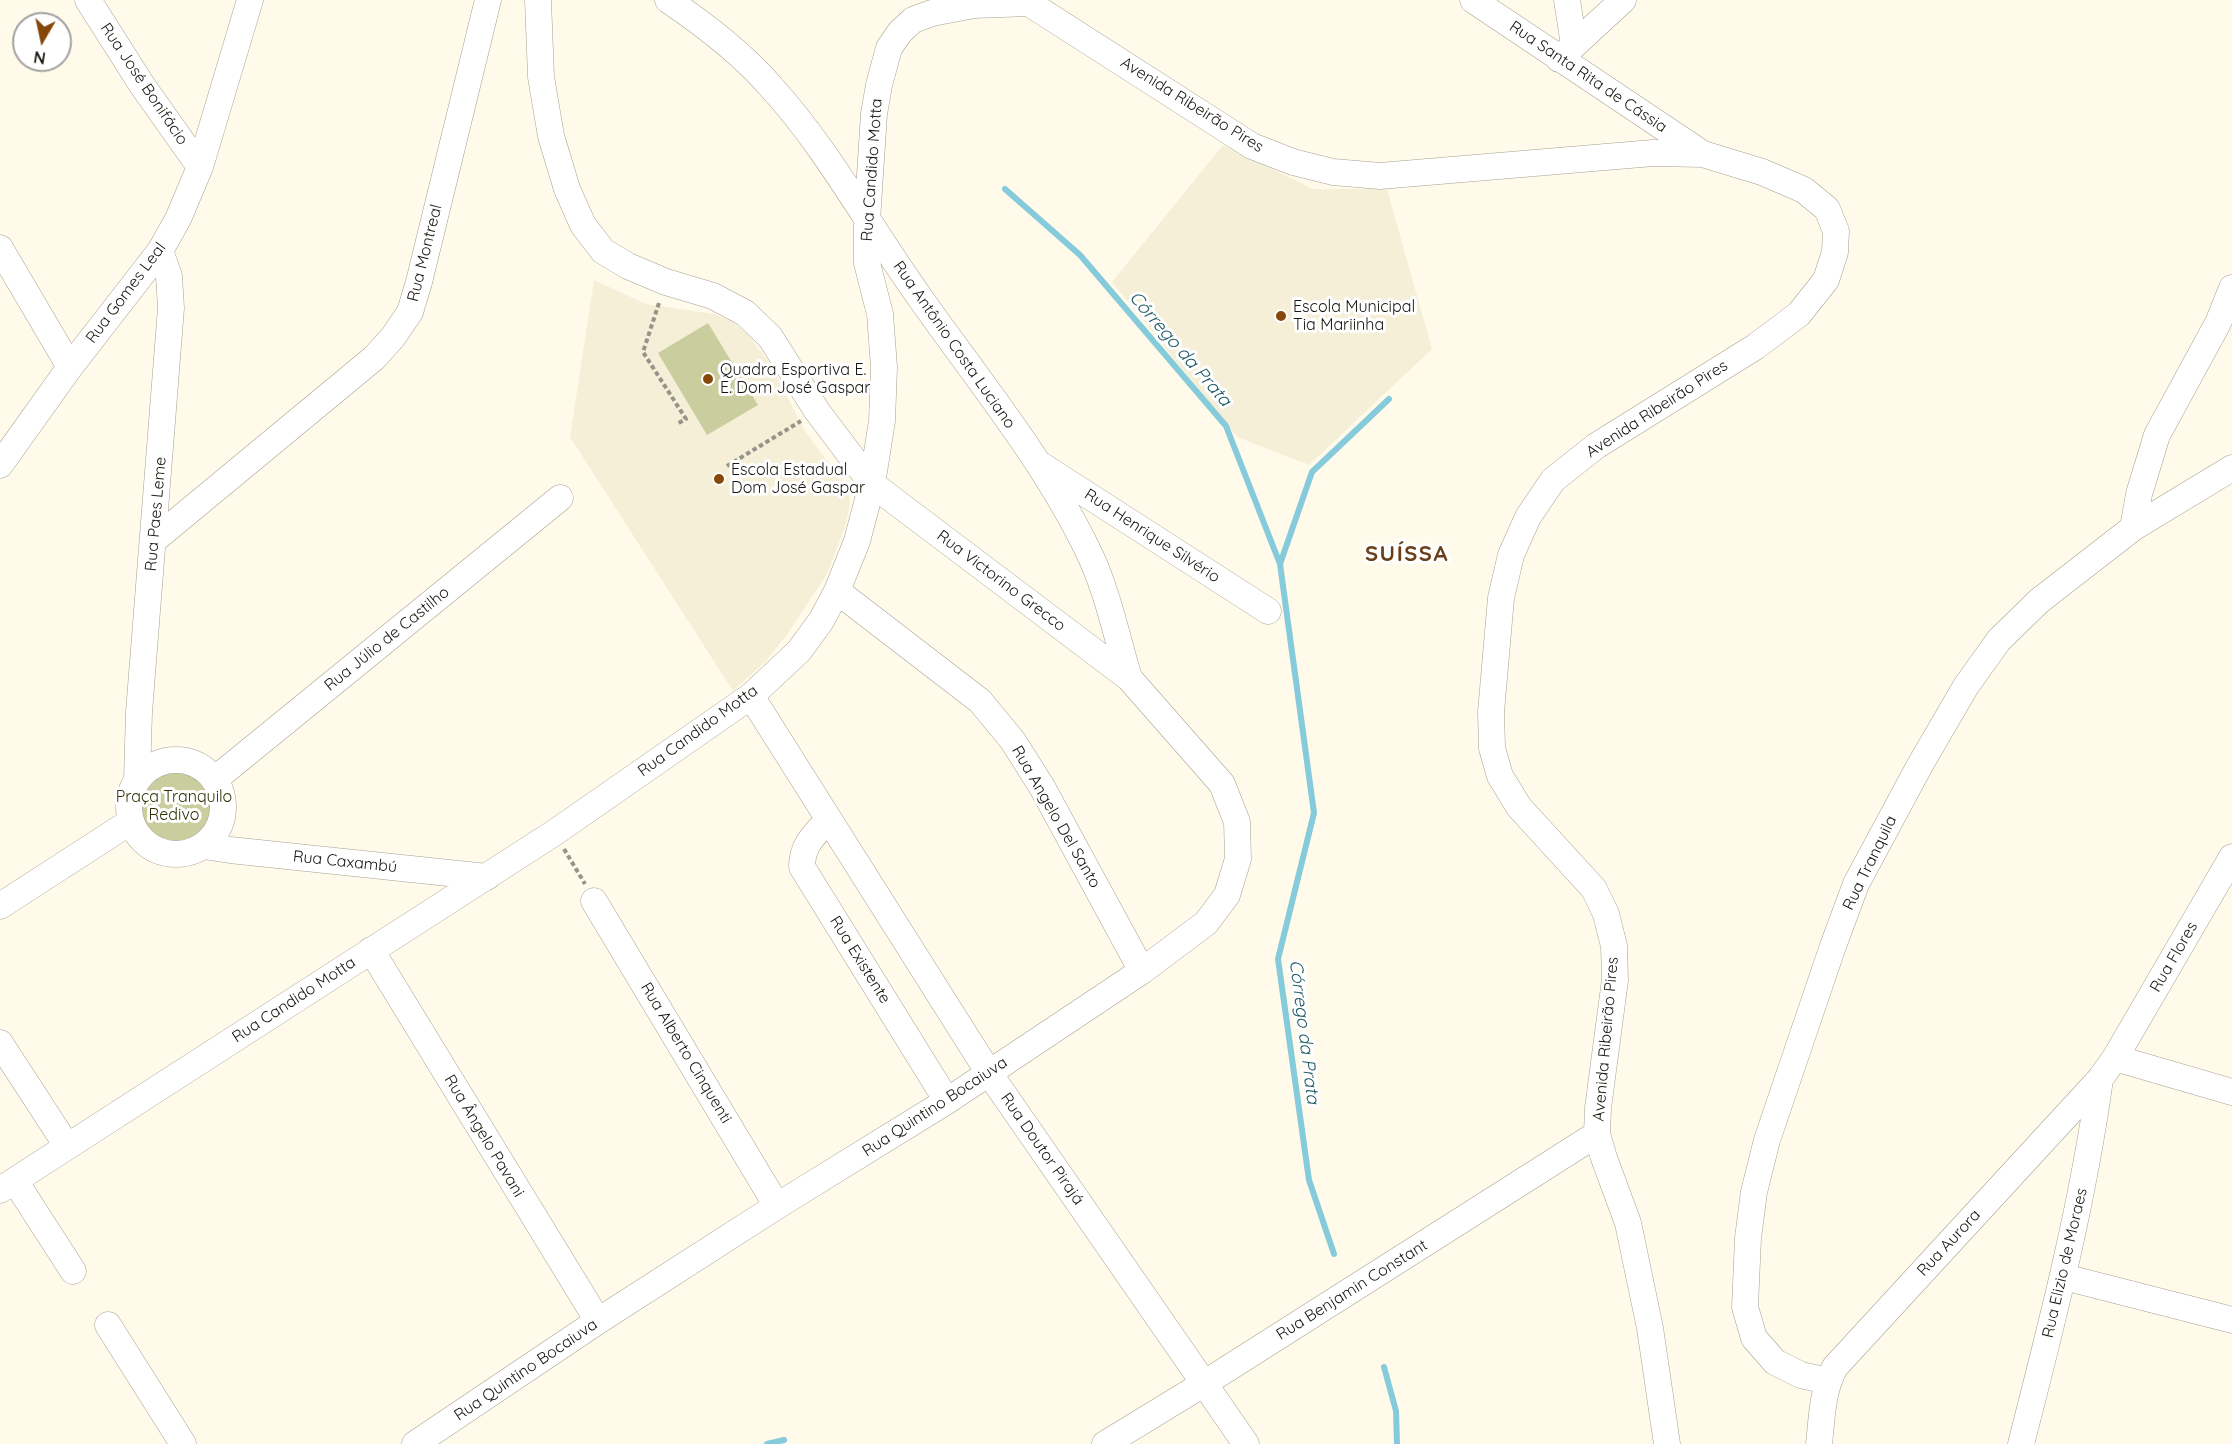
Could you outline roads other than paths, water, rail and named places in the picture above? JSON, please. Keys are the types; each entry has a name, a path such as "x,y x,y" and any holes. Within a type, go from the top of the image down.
{"street":[{"name":"Rua José Bonifácio","path":"88,0 142,85 200,167"},
{"name":"Rua Gomes Leal","path":"0,465 70,367 160,251 178,219 200,167 250,0"},
{"name":"Rua Montreal","path":"154,540 374,358 393,337 410,312 488,0"},
{"name":"Rua Victorino Grecco","path":"538,0 541,77 551,136 567,189 583,225 603,250 628,266 666,282 713,296 746,313 770,337 817,411 872,484 1129,678"},
{"name":"Rua Antônio Costa Luciano","path":"668,0 724,42 772,87 813,139 917,293 987,389 1069,513 1092,560 1129,678"},
{"name":"Rua Santa Rita de Cássia","path":"1473,0 1566,52 1703,154"},
{"path":"1566,0 1566,52"},
{"path":"1566,52 1623,0"},
{"name":"Rua Candido Motta","path":"7,1186 554,833 751,696 799,651 837,591 857,541 872,484 882,421 884,367 880,314 867,262 867,220 874,114 890,48 900,32 913,20 932,13 974,5 1026,2"},
{"name":"Avenida Ribeirão Pires","path":"1026,2 1252,146 1293,162 1333,172 1380,176 1653,153 1703,154 1762,172 1804,190 1827,209 1836,231 1835,252 1826,280 1799,314 1755,346 1596,446 1553,480 1528,517 1511,555 1501,598 1491,712 1492,748 1500,776 1519,807 1594,889 1606,914 1614,946 1615,980 1598,1108 1597,1134 1628,1222 1650,1328 1667,1444"},
{"path":"0,248 70,367"},
{"name":"Rua Paes Leme","path":"137,779 139,712 171,308 169,276 160,251"},
{"path":"2133,528 2141,484 2157,435 2218,323 2232,288"},
{"name":"Rua Henrique Silvério","path":"1036,462 1130,520 1268,611"},
{"name":"Rua Tranquila","path":"1828,1381 1801,1375 1776,1362 1754,1338 1745,1307 1748,1238 1754,1192 1767,1140 1856,884 1920,765 1966,686 1999,640 2039,601 2133,528 2232,468"},
{"name":"Rua Júlio de Castilho","path":"214,780 560,498"},
{"name":"Rua Angelo Del Santo","path":"837,591 980,701 1013,741 1042,788 1142,971"},
{"name":"Rua Quintino Bocaiuva","path":"415,1444 598,1321 777,1206 947,1101 1142,971 1206,923 1227,895 1238,859 1237,822 1222,784 1129,678"},
{"name":"Rua Doutor Pirajá","path":"751,696 989,1073 1246,1444"},
{"path":"176,760 204,769 214,780 221,793 223,807 221,822 214,835 203,846 176,855 161,852 148,845 137,835 130,822 128,807 137,779 148,769 161,762 176,760"},
{"name":"Rua Existente","path":"828,820 806,843 802,856 802,867 947,1101"},
{"path":"0,906 130,822"},
{"name":"Rua Caxambú","path":"203,846 488,877"},
{"name":"Rua Flores","path":"2115,1058 2232,857"},
{"name":"Rua Alberto Cinquenti","path":"594,901 777,1206"},
{"name":"Rua Ângelo Pavani","path":"371,950 598,1321"},
{"path":"0,1043 67,1146"},
{"path":"2115,1058 2232,1092"},
{"name":"Rua Aurora","path":"1819,1444 1823,1401 1828,1381 1835,1367 2100,1079 2115,1058"},
{"name":"Rua Elizio de Moraes","path":"2020,1444 2064,1277 2090,1148 2100,1079"},
{"name":"Rua Benjamin Constant","path":"1105,1444 1597,1134"},
{"path":"7,1186 73,1271"},
{"path":"2064,1277 2232,1320"},
{"path":"108,1325 183,1444"}],"waterway":[{"name":"Córrego da Prata","path":"1005,189 1080,255 1226,426 1280,564 1314,813 1278,959 1309,1180 1334,1254"},
{"name":"Córrego da Prata","path":"1280,564 1312,472 1389,399"},
{"name":"Córrego da Prata","path":"1384,1367 1396,1411 1397,1444"},
{"path":"767,1444 784,1440"}],"place":[{"name":"Escola Municipal Tia Mariinha","path":"1281,316"},
{"name":"Quadra Esportiva E. E. Dom José Gaspar","path":"708,379"},
{"name":"Escola Estadual Dom José Gaspar","path":"719,479"}],"district":[{"name":"SUÍSSA","path":"1407,554"}],"park label":[{"name":"Praça Tranquilo Redivo","path":"174,806"}]}
